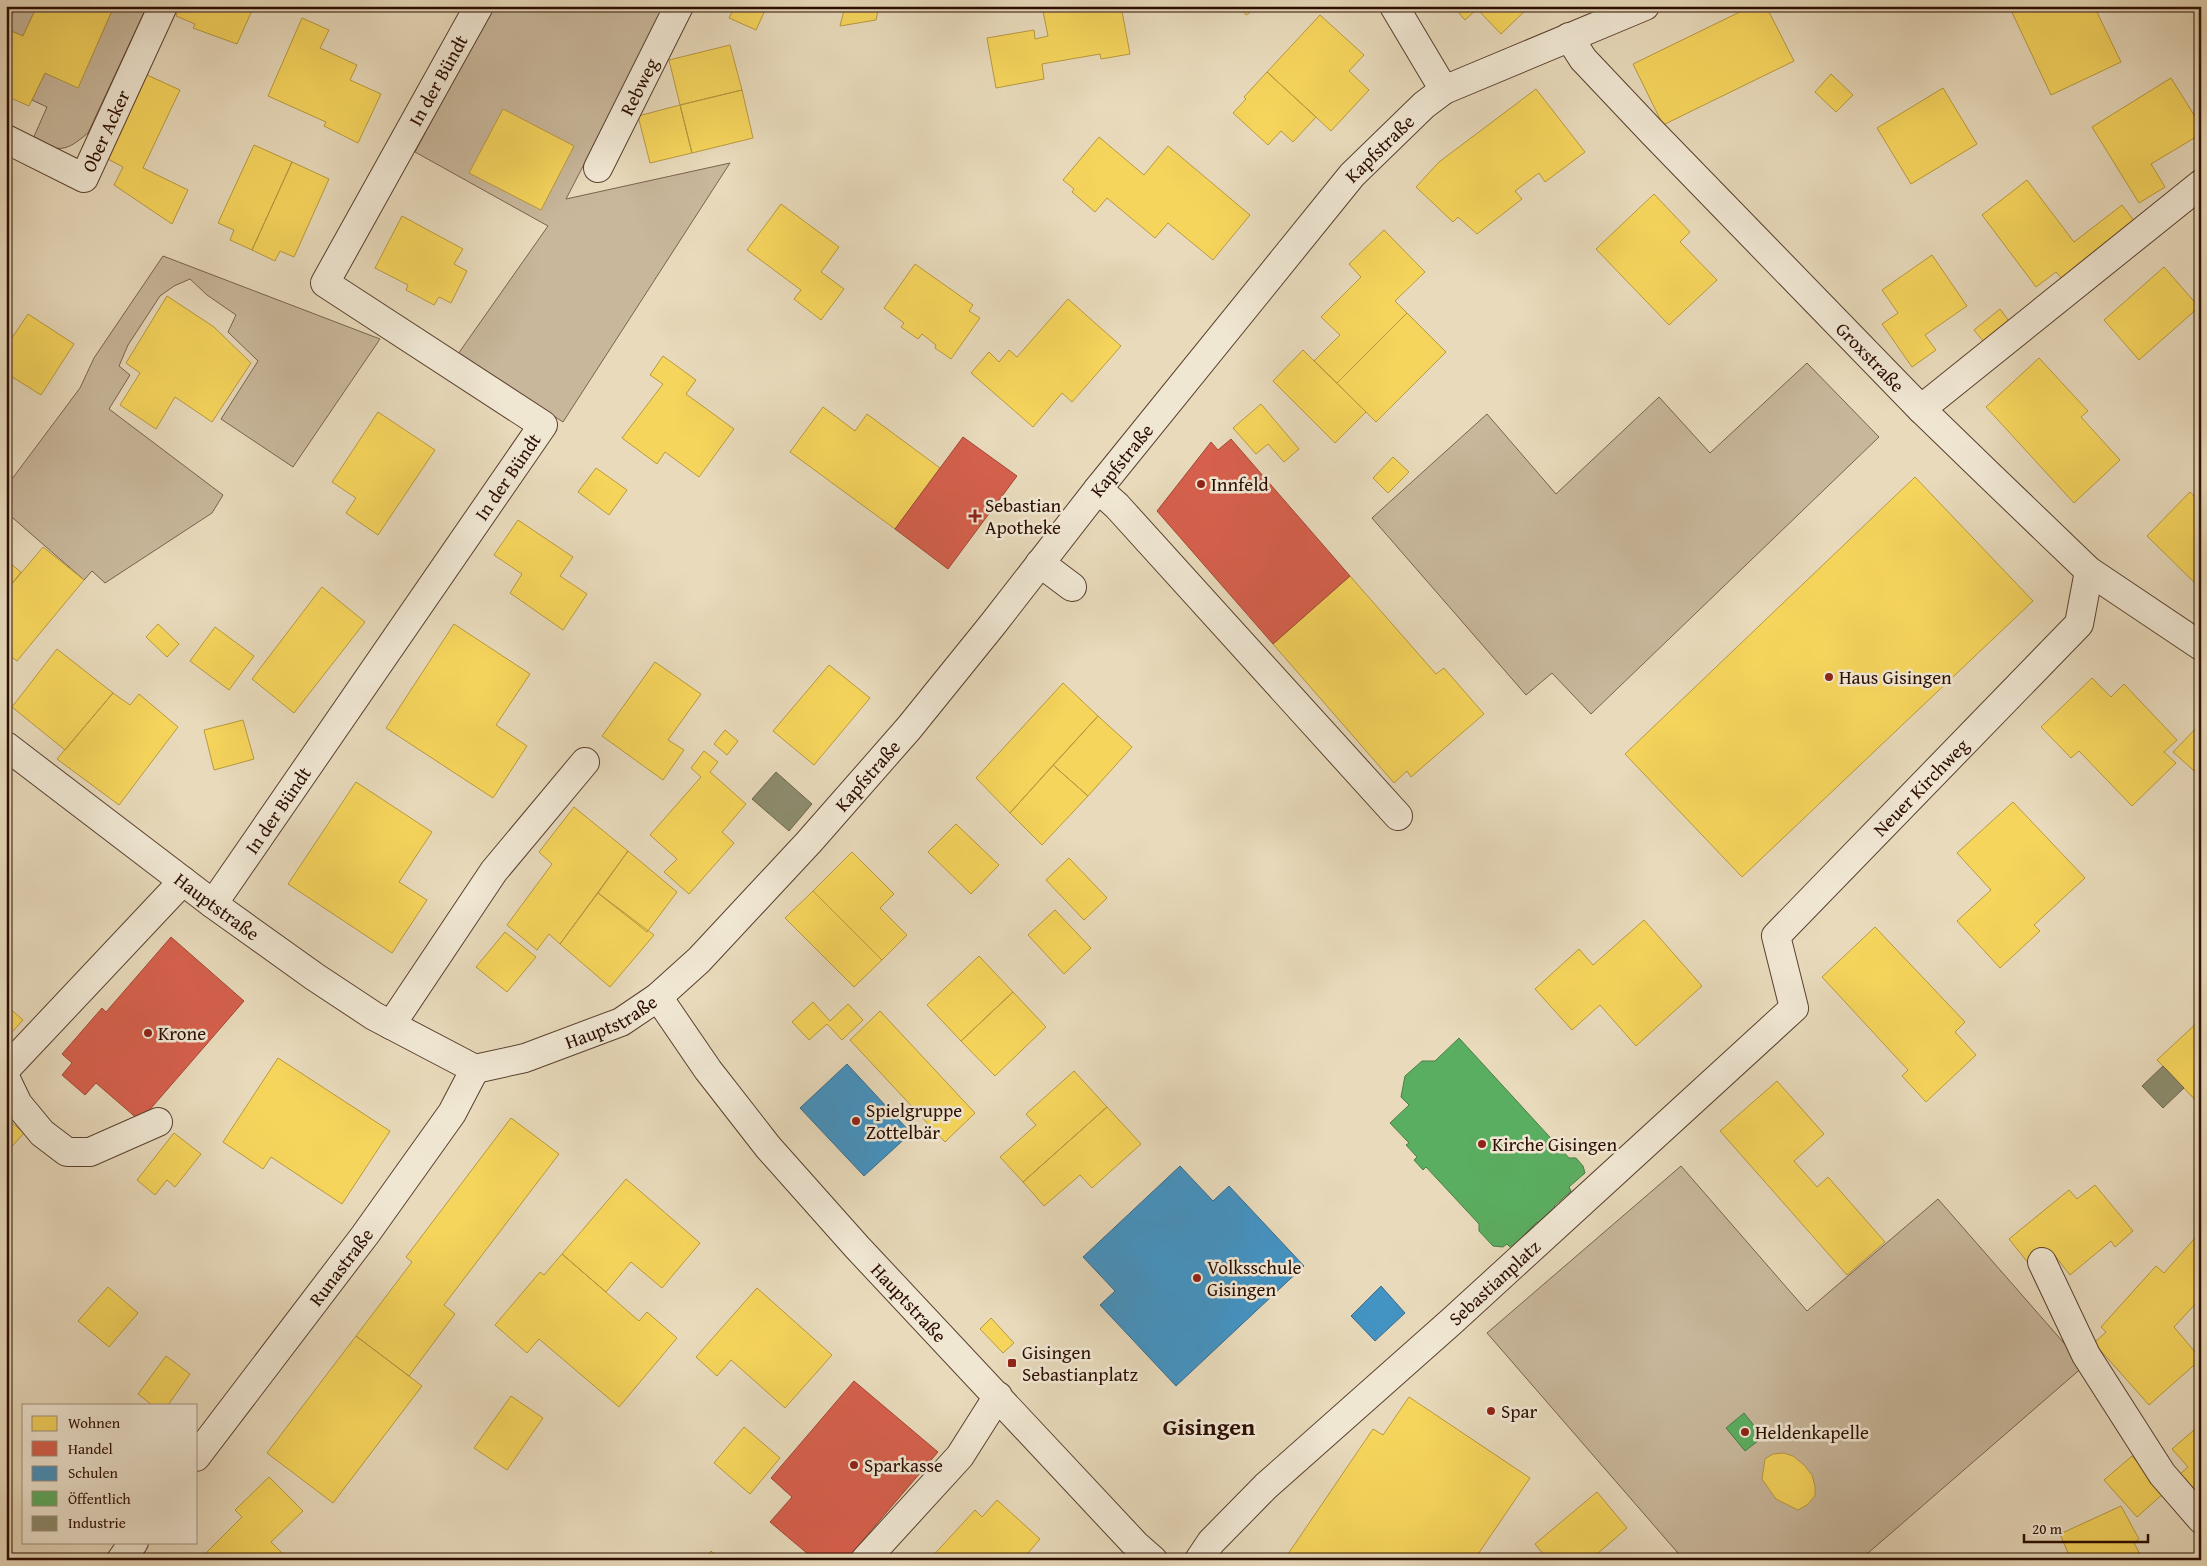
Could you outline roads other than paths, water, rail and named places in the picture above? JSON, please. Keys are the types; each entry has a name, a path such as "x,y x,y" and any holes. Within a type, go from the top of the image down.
{"street":[{"name":"Ober Acker","path":"6,139 84,178 162,6"},
{"name":"In der Bündt","path":"213,904 543,425 325,283 479,6"},
{"name":"Rebweg","path":"598,168 679,6"},
{"path":"1394,6 1444,90"},
{"name":"Kapfstraße","path":"658,997 699,960 818,832 909,728 1098,489 1352,175 1424,105 1444,90 1645,6"},
{"name":"Groxstraße","path":"1569,37 1583,60 1652,132 1921,408 2089,571 2201,646"},
{"path":"1921,408 2201,184"},
{"path":"1098,489 1117,506 1398,816"},
{"path":"1040,562 1072,587"},
{"name":"Neuer Kirchweg","path":"1794,1008 1776,936 2079,624 2089,571"},
{"name":"Hauptstraße","path":"6,746 213,904 322,982 391,1025 475,1069 525,1058 620,1022 658,997 708,1070 768,1147 857,1247 1136,1545 1153,1560"},
{"path":"391,1025 494,871 585,762"},
{"path":"6,1069 183,881"},
{"name":"Sebastianplatz","path":"1199,1560 1211,1542 1266,1486 1452,1321 1794,1008"},
{"name":"Runastraße","path":"198,1454 365,1234 452,1113 475,1069"},
{"path":"6,1079 18,1104 42,1133 67,1152 90,1152 158,1122"},
{"path":"2042,1262 2086,1355 2162,1474 2201,1519"},
{"path":"865,1560 960,1456 998,1396"},
{"path":"122,1560 133,1544"}],"place":[{"name":"Innfeld","path":"1201,484"},
{"name":"Sebastian Apotheke","path":"975,516"},
{"name":"Haus Gisingen","path":"1829,677"},
{"name":"Krone","path":"148,1033"},
{"name":"Spielgruppe Zottelbär","path":"856,1121"},
{"name":"Kirche Gisingen","path":"1482,1144"},
{"name":"Volksschule Gisingen","path":"1197,1278"},
{"name":"Gisingen Sebastianplatz","path":"1012,1363"},
{"name":"Spar","path":"1491,1411"},
{"name":"Heldenkapelle","path":"1745,1432"},
{"name":"Sparkasse","path":"854,1465"}],"district":[{"name":"Gisingen","path":"1209,1427"}]}
